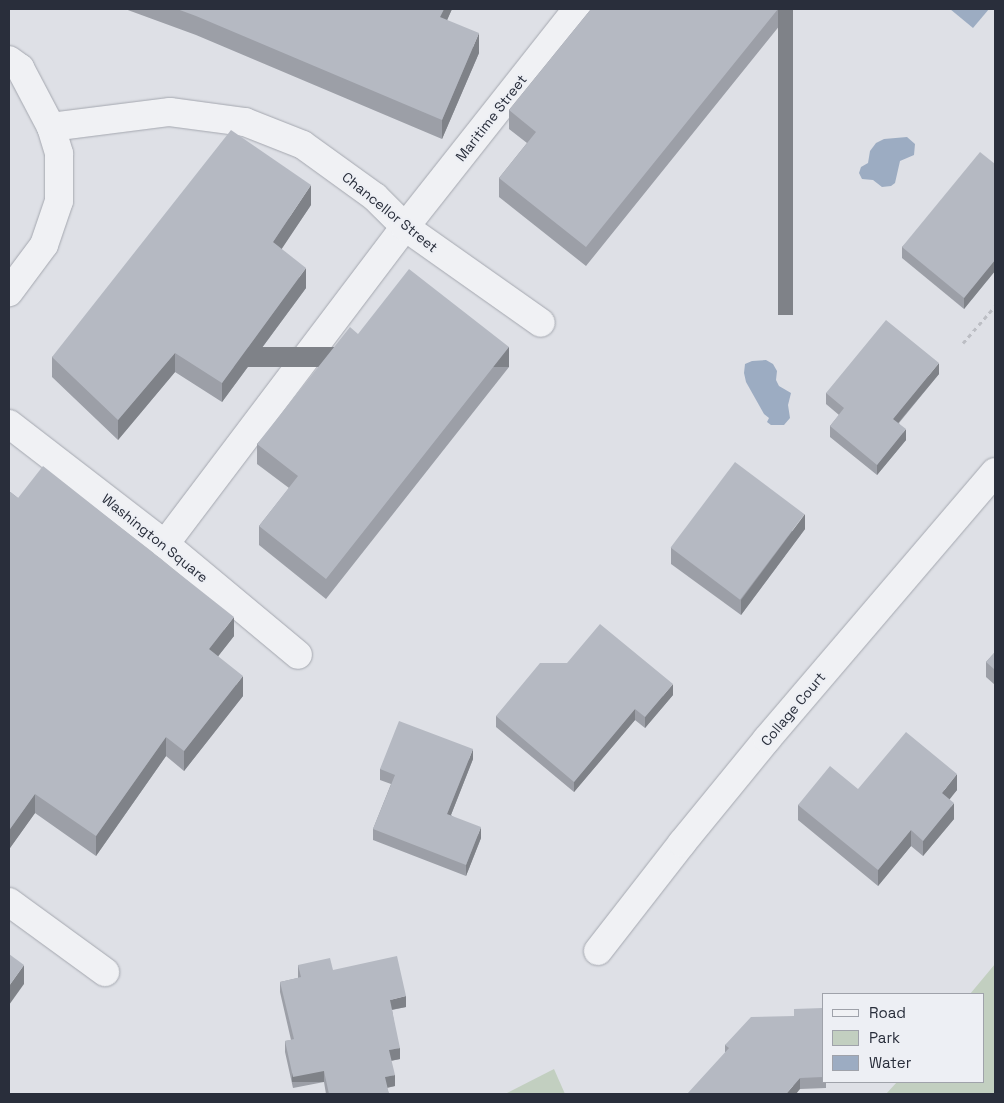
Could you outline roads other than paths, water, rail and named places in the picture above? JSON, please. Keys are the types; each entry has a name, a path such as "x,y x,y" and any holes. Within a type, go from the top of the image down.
{"street":[{"name":"Maritime Street","path":"165,544 405,227 577,9"},
{"path":"9,60 20,68 51,127 59,154 59,200 44,245 9,292"},
{"name":"Chancellor Street","path":"51,127 170,112 245,122 303,145 375,197 405,227 541,323"},
{"name":"Washington Square","path":"9,424 165,544 298,655"},
{"name":"Collage Court","path":"598,951 682,842 767,739 995,472"},
{"path":"9,902 105,972"}],"water":[{"path":"950,9 989,9 973,28"},
{"path":"907,137 915,144 914,155 900,161 895,183 891,186 882,187 873,180 862,179 859,173 861,167 868,163 870,151 876,143 884,139"},
{"path":"766,360 773,364 777,371 776,380 779,386 791,393 788,405 790,418 784,425 771,425 767,422 769,418 764,414 746,382 745,364 752,361"}]}
